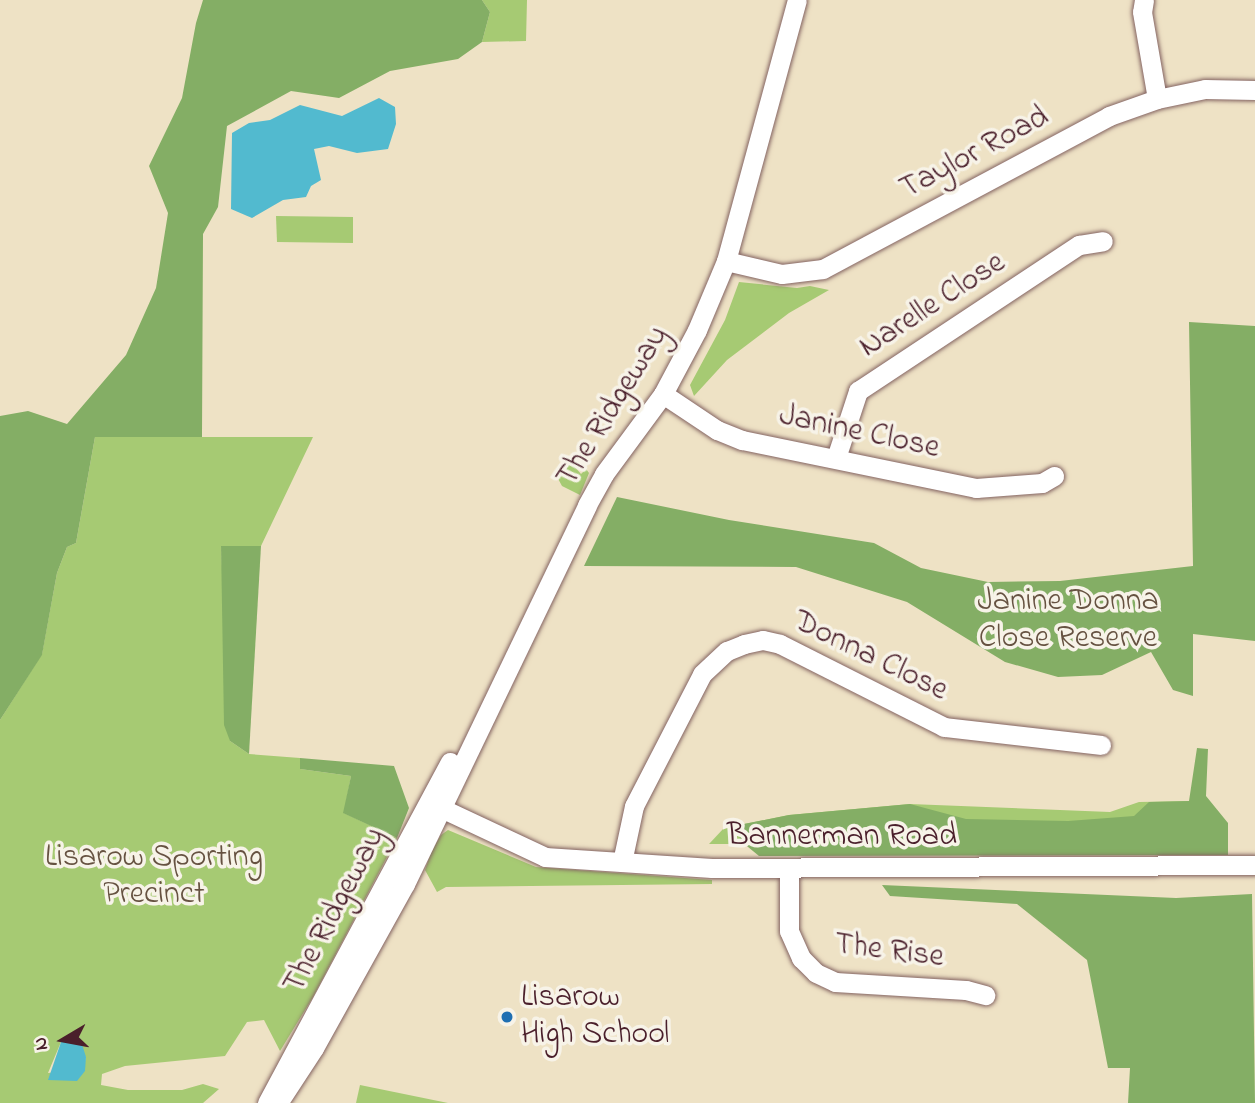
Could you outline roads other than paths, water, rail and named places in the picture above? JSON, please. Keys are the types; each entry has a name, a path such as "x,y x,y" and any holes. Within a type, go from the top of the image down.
{"street":[{"name":"The Ridgeway","path":"278,1103 314,1048 405,884 503,675 604,474 663,394 697,330 726,261 797,0"},
{"path":"1144,0 1142,12 1157,99"},
{"name":"Taylor Road","path":"726,261 782,274 823,269 1109,116 1157,99 1205,89 1255,90"},
{"name":"Narelle Close","path":"836,458 858,391 1079,245 1103,241"},
{"name":"Janine Close","path":"663,394 717,430 742,440 976,488 1042,483 1054,476"},
{"name":"Donna Close","path":"622,862 634,806 702,674 727,651 744,644 763,640 780,644 944,727 1101,746"},
{"name":"The Ridgeway","path":"267,1103 466,732 503,675"},
{"path":"420,818 441,808"},
{"name":"Bannerman Road","path":"441,808 538,855 622,862 789,869 1255,865"},
{"name":"The Rise","path":"789,869 789,931 801,958 816,973 835,982 966,990 985,996"},
{"path":"376,904 385,905 393,887 405,884"},
{"path":"308,1025 314,1048"}],"water":[{"path":"379,98 395,107 396,124 388,149 357,153 329,146 314,149 321,180 311,186 306,197 283,200 252,218 231,209 232,133 249,123 270,120 300,105 342,116"},
{"path":"80,1038 86,1057 85,1071 77,1081 48,1080 61,1042"}],"place":[{"name":"Lisarow High School","path":"507,1017"}],"park label":[{"name":"Janine Donna Close Reserve","path":"1068,622"},
{"name":"Lisarow Sporting Precinct","path":"154,878"}]}
